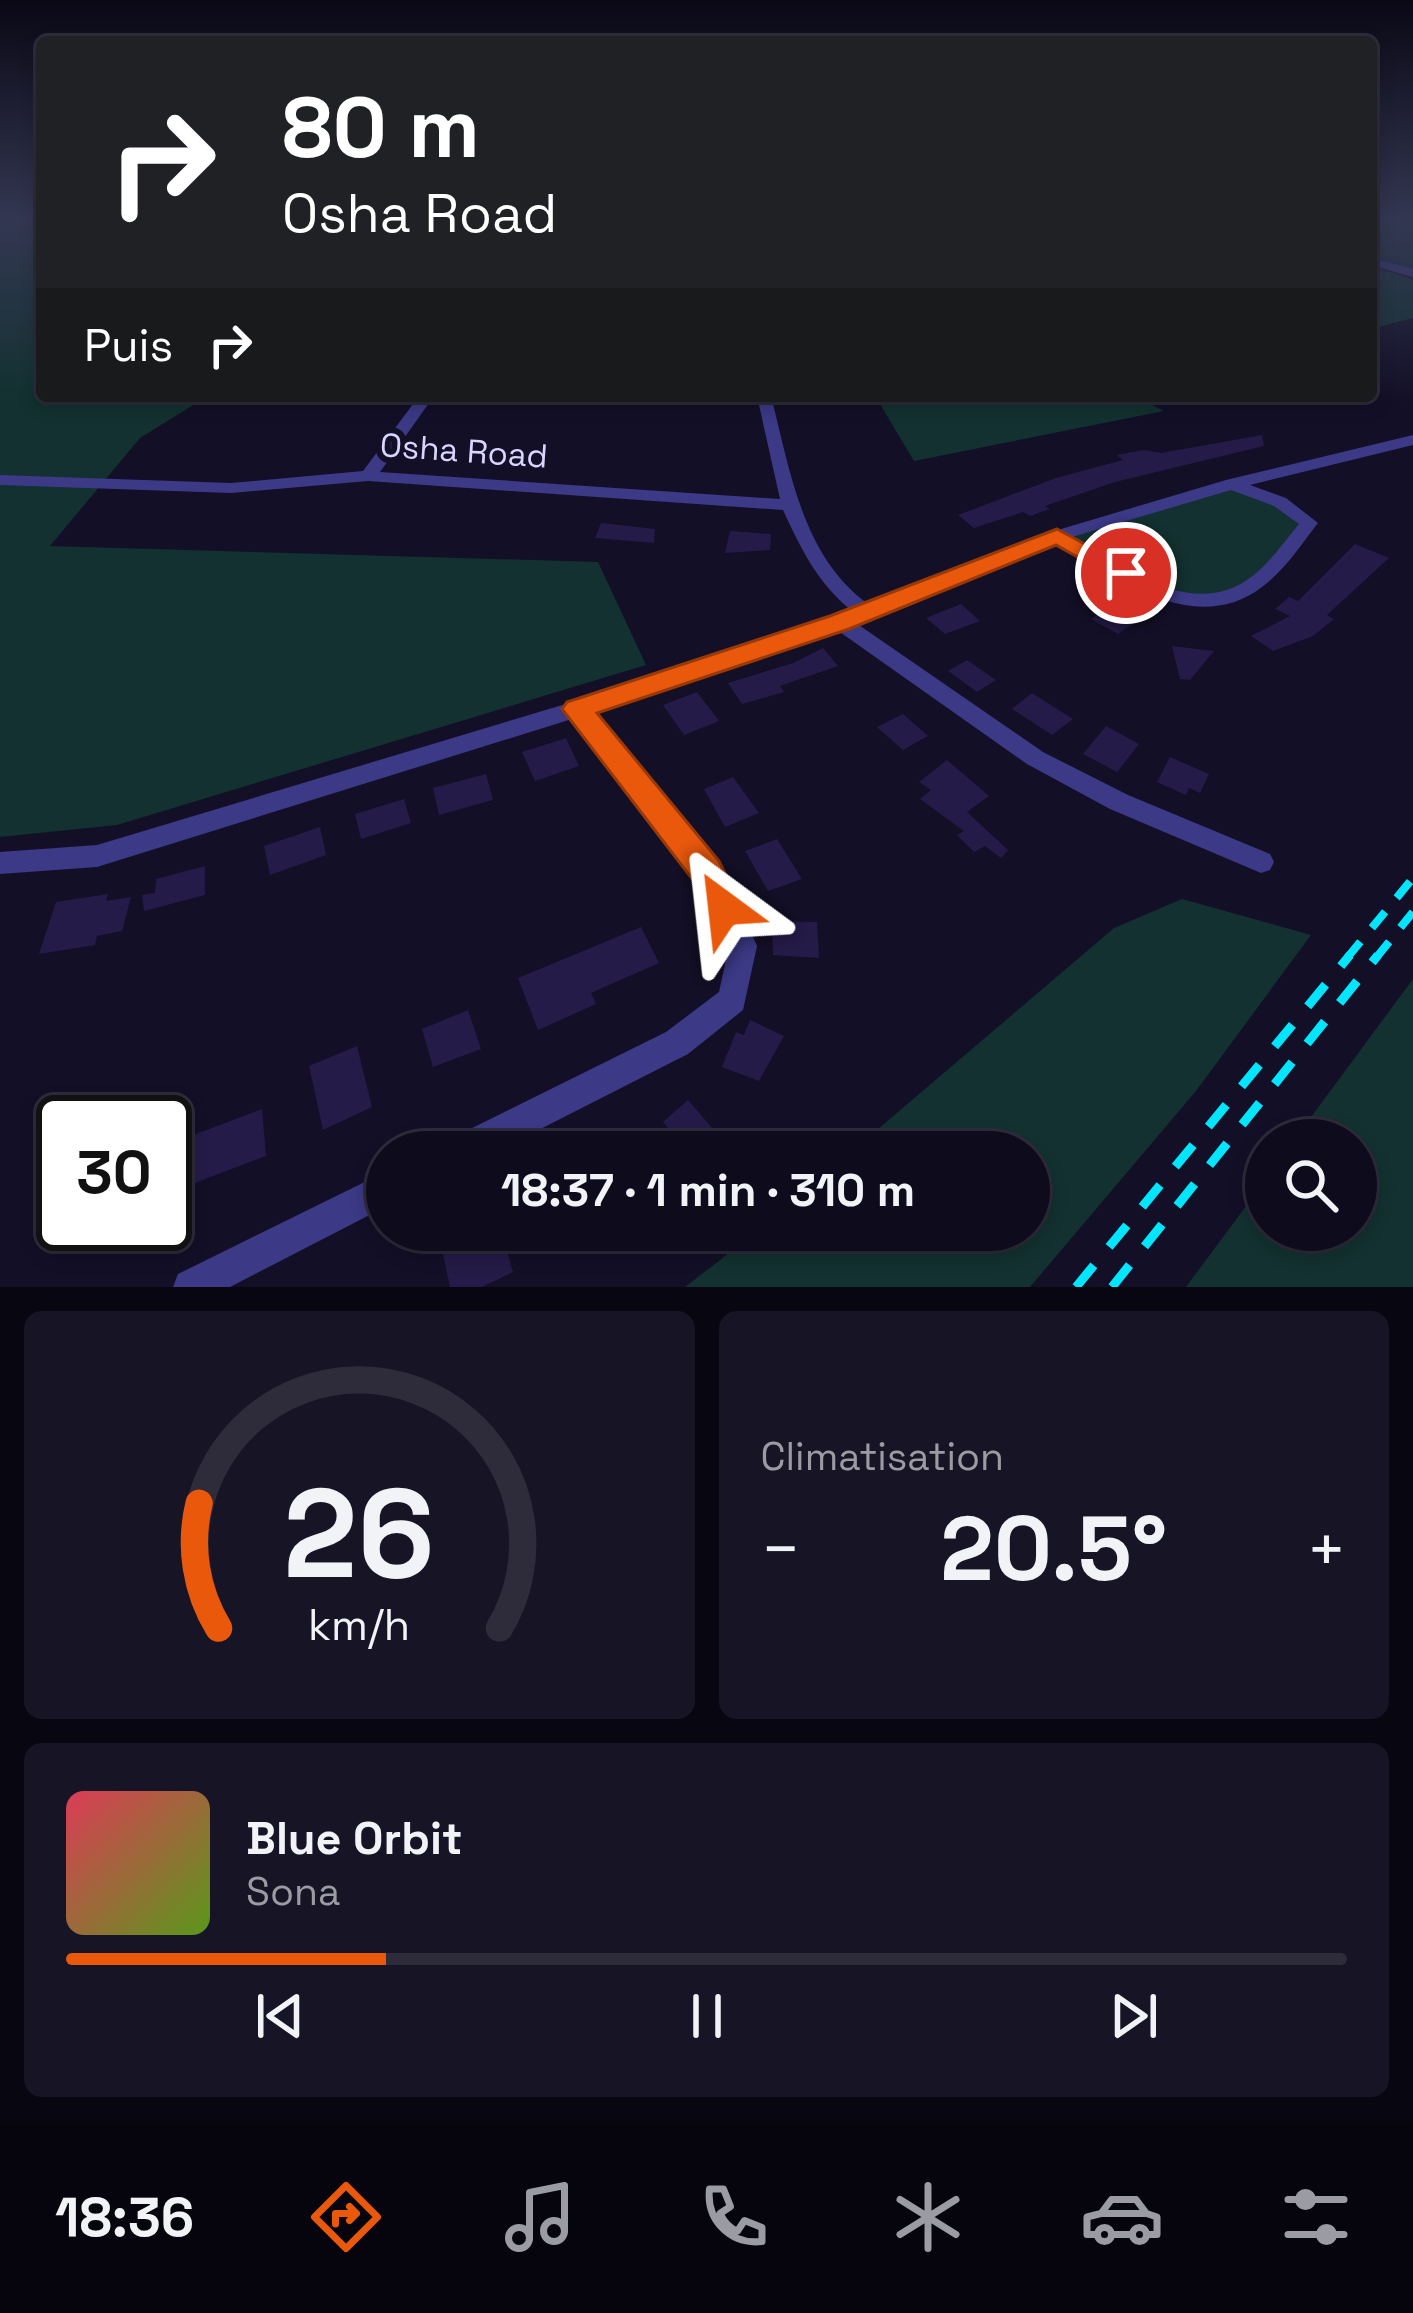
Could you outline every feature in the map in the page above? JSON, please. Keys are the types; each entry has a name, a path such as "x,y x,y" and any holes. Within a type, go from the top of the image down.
{"street":[{"path":"368,476 423,402"},
{"path":"765,402 790,505 813,556 845,598 866,612"},
{"path":"0,863 97,856 577,709 840,622 1057,536 1232,484 1413,440"},
{"name":"Osha Road","path":"0,480 231,488 368,476 790,505"},
{"path":"1057,536 1160,592 1187,602 1219,602 1253,586 1310,523 1280,502 1232,484"},
{"path":"840,622 1035,758 1119,802 1261,862"},
{"path":"502,1131 676,1043 732,1000 742,946 706,871 577,709"},
{"path":"190,1287 366,1199"}],"green space":[{"path":"0,281 36,281 36,402 198,402 140,438 50,546 598,562 646,665 117,825 0,837"},
{"path":"1377,281 1413,281 1413,318 1377,327"},
{"path":"879,402 1146,402 1164,411 914,461"},
{"path":"1232,484 1309,523 1253,585 1187,602 1057,536"},
{"path":"1182,899 1311,935 1196,1091 1030,1287 685,1287 732,1251 1050,1251 1050,1131 876,1131 1114,928"},
{"path":"1413,979 1413,1287 1186,1287 1245,1207 1245,1251 1377,1251 1377,1119 1310,1119"}],"building":[{"path":"1262,435 1264,446 1115,482 1045,506 1050,509 1030,516 1023,512 974,528 958,515 1056,478 1123,460 1117,455 1144,450 1161,453"},
{"path":"601,523 655,529 654,543 595,538"},
{"path":"730,531 771,534 770,550 725,553"},
{"path":"1355,544 1389,558 1327,615 1334,619 1313,636 1273,651 1251,636 1290,616 1275,609 1289,597 1298,601"},
{"path":"1116,602 1144,616 1118,634 1091,619"},
{"path":"961,604 980,621 945,634 926,618"},
{"path":"1172,646 1214,651 1190,680 1180,679"},
{"path":"823,648 838,666 780,686 784,692 742,704 728,683 793,663"},
{"path":"967,660 996,680 977,692 948,671"},
{"path":"697,692 719,721 684,735 663,705"},
{"path":"1032,693 1073,719 1052,735 1012,709"},
{"path":"903,714 928,736 903,750 877,727"},
{"path":"1106,726 1139,744 1117,772 1083,754"},
{"path":"566,738 579,766 535,781 522,752"},
{"path":"1170,757 1209,774 1200,793 1189,788 1186,795 1157,782"},
{"path":"947,760 989,796 967,812 1008,850 1001,858 985,846 974,852 957,835 964,831 920,799 931,790 919,782"},
{"path":"486,774 493,800 439,815 433,788"},
{"path":"733,777 759,813 725,827 704,789"},
{"path":"404,799 411,823 361,839 355,814"},
{"path":"320,827 326,855 270,875 264,846"},
{"path":"777,839 802,879 768,891 745,851"},
{"path":"205,866 205,895 144,911 142,895 155,893 156,879"},
{"path":"108,894 106,901 131,897 122,931 97,936 95,945 39,954 56,902"},
{"path":"772,921 817,922 819,958 773,955"},
{"path":"641,927 659,963 591,993 596,1004 538,1030 518,978"},
{"path":"468,1010 481,1049 433,1067 422,1029"},
{"path":"750,1020 784,1036 759,1081 722,1067 736,1032 744,1035"},
{"path":"357,1046 372,1107 323,1130 309,1066"},
{"path":"688,1100 715,1131 670,1131 663,1122"},
{"path":"262,1109 266,1156 192,1184 192,1135"},
{"path":"442,1251 507,1251 513,1272 482,1287 450,1287"}],"railway":[{"path":"1347,958 1413,878"},
{"path":"1376,958 1413,912"},
{"path":"1076,1287 1350,955"},
{"path":"1112,1287 1378,955"}],"route":[{"path":"724,908 706,871 577,709 840,622 1057,536 1126,573"}]}
